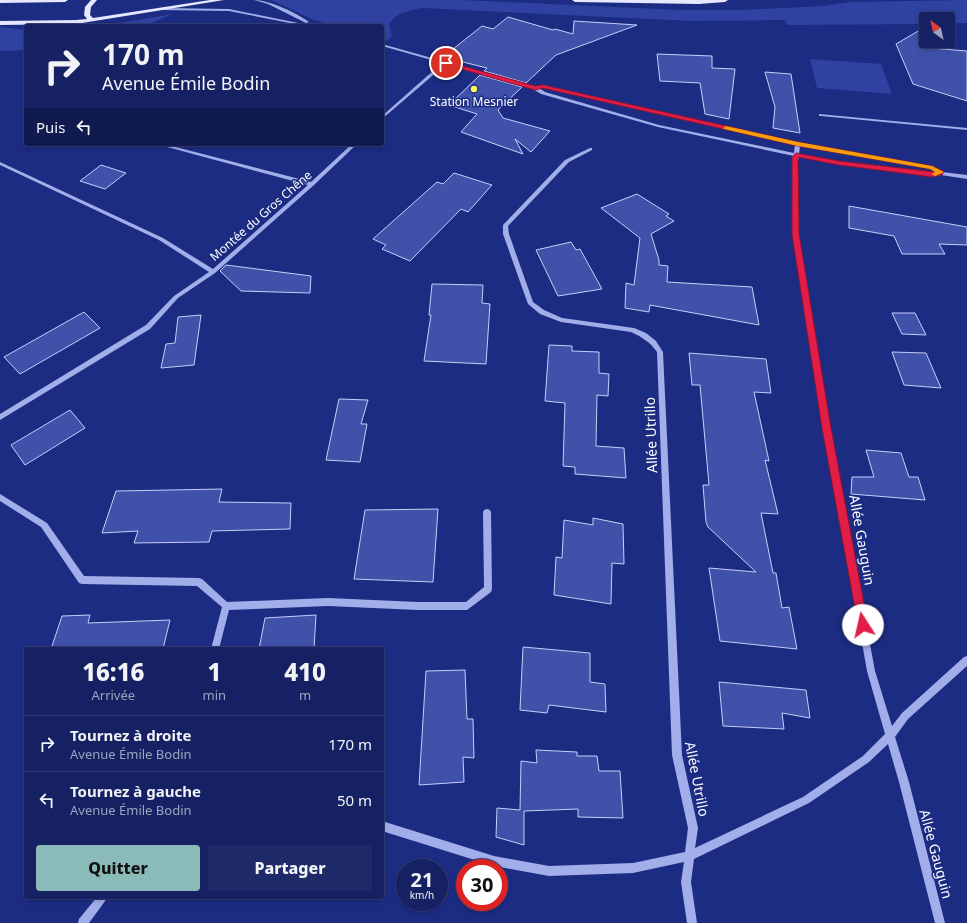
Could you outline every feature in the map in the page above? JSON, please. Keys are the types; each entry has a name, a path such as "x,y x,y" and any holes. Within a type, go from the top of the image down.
{"main road":[{"path":"0,1 66,0"},
{"path":"92,20 86,15 86,11 94,0"},
{"path":"0,23 54,24 92,20 222,0"},
{"path":"575,0 699,2 724,0"}],"street":[{"path":"256,0 269,4 309,24"},
{"path":"161,9 229,10 248,12 304,24"},
{"path":"384,46 535,88 543,93 658,126 839,163 933,175 941,172"},
{"path":"384,116 446,63"},
{"path":"535,88 543,86 798,144 932,168 941,172 967,177"},
{"path":"820,115 967,129"},
{"name":"Allée Gauguin","path":"798,144 796,155 796,234 827,428 871,671 891,735 940,923"},
{"path":"166,146 312,184"},
{"name":"Montée du Gros Chêne","path":"0,417 148,327 176,296 213,272 353,146"},
{"name":"Allée Utrillo","path":"590,149 567,161 505,226 506,234 530,304 542,312 561,320 632,330 644,335 654,343 660,352 677,755 693,828 690,856"},
{"path":"0,163 161,239 213,272"},
{"path":"0,497 44,525 82,580 199,582 226,606 328,602 418,606 467,606 488,589 487,512"},
{"path":"216,647 226,606"},
{"path":"384,827 494,861 549,871 633,868 690,856 806,800 866,759 891,735 905,716 967,660"},
{"path":"690,856 686,882 692,923"},
{"path":"83,923 101,899"}],"shaded area":[{"path":"271,0 462,0 679,10 740,10 825,6 850,2 967,0 967,23 955,23 955,12 919,12 919,24 787,25 785,20 693,21 422,8 400,14 392,20 389,24 392,36 387,41 384,40 384,24 328,24 314,20"},
{"path":"173,14 149,24 113,24"},
{"path":"0,27 24,30 24,50 0,51"},
{"path":"810,59 881,64 892,94 817,88"}],"building":[{"path":"508,17 573,34 574,21 637,25 556,55 526,83 484,71 487,68 443,57 482,26 493,29"},
{"path":"919,31 919,48 967,51 967,101 913,84 896,44"},
{"path":"657,54 712,56 712,68 735,69 729,119 705,114 700,83 660,81"},
{"path":"765,72 791,74 800,133 773,128 775,107"},
{"path":"480,75 522,87 498,110 503,118 550,131 531,152 515,139 523,154 461,132 477,114 449,105"},
{"path":"101,165 126,173 105,189 80,181"},
{"path":"454,173 492,185 468,212 461,209 410,261 382,249 386,245 373,239 437,182 443,184"},
{"path":"637,194 669,214 666,216 674,221 651,234 659,260 659,265 668,266 667,282 752,287 759,325 650,305 649,312 625,308 626,283 634,285 640,238 601,208"},
{"path":"849,206 967,227 967,245 939,244 945,254 902,254 894,236 849,228"},
{"path":"571,242 576,250 580,249 602,289 558,296 536,250"},
{"path":"226,265 311,276 310,293 241,291 220,271"},
{"path":"432,284 483,285 482,303 490,304 486,364 424,361 431,315 429,315"},
{"path":"84,312 100,328 20,374 4,357"},
{"path":"892,313 915,313 926,335 902,334"},
{"path":"201,315 194,365 161,368 166,344 175,343 178,317"},
{"path":"549,345 572,346 572,351 599,352 599,373 609,374 608,396 597,395 596,446 624,448 626,478 575,474 575,467 563,466 565,403 545,401"},
{"path":"892,352 926,353 941,388 904,385"},
{"path":"689,353 766,359 771,393 754,392 769,461 765,460 778,514 761,513 773,573 776,573 782,608 789,607 797,649 720,641 709,568 756,572 708,527 706,522 703,485 709,485 700,385 692,385"},
{"path":"339,399 368,400 361,424 367,424 360,462 326,460"},
{"path":"70,410 85,428 25,465 11,445"},
{"path":"866,450 901,453 909,477 918,477 925,500 851,494 852,477 874,477"},
{"path":"222,489 219,502 291,503 290,529 212,531 209,542 134,543 138,531 102,533 116,491"},
{"path":"438,509 433,582 354,579 365,510"},
{"path":"593,518 623,524 624,564 612,563 611,604 554,595 556,557 562,558 564,520 593,525"},
{"path":"90,615 88,623 170,620 163,647 52,647 62,616"},
{"path":"316,615 314,647 259,647 265,618"},
{"path":"523,647 590,653 590,682 605,684 606,712 549,705 547,713 520,710"},
{"path":"465,670 467,719 473,719 474,758 463,757 464,782 419,785 426,671"},
{"path":"719,682 806,690 810,718 782,713 784,729 723,726"},
{"path":"536,750 577,752 577,756 597,756 599,771 620,771 623,818 578,817 578,809 524,811 524,845 496,837 497,808 520,810 521,761 537,763"}],"slow traffic":[{"path":"726,128 798,144 932,168 941,172 935,174"}],"place":[{"name":"Station Mesnier","path":"474,89"}],"route":[{"path":"446,63 535,88 543,86 798,144 932,168 941,172 933,175 839,163 796,155 795,157 796,234 827,428 863,625"}]}
